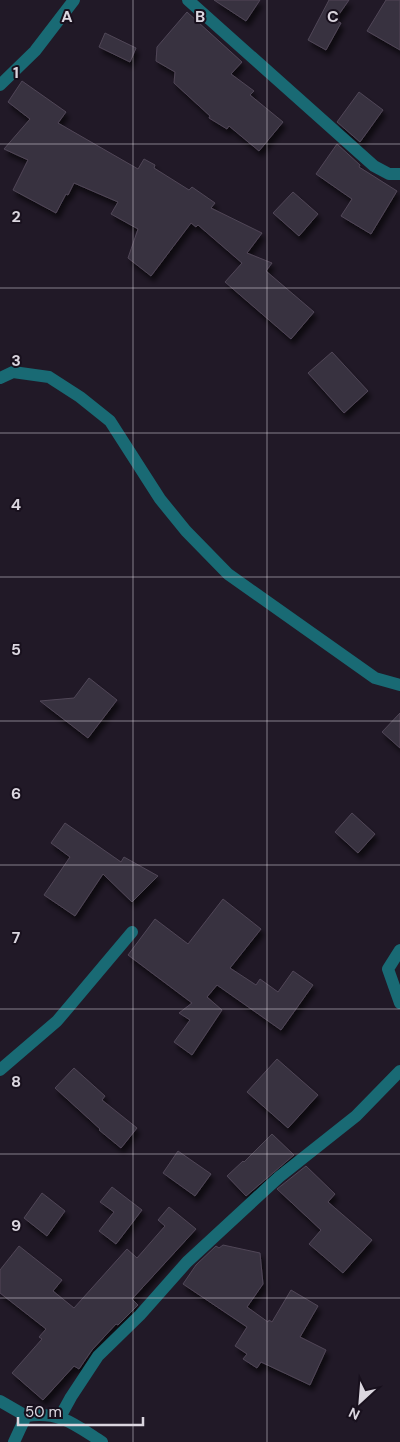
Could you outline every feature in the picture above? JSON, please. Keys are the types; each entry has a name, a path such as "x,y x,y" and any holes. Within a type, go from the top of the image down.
{"street":[{"path":"0,85 35,51 74,0"},
{"path":"188,0 374,166 390,174 400,174"},
{"path":"0,378 13,372 49,378 80,397 110,421 160,499 186,531 228,574 375,678 400,685"},
{"path":"0,1070 21,1054 56,1021 132,932"},
{"path":"400,950 388,969 400,1003"},
{"path":"60,1417 71,1396 98,1356 140,1315 187,1262 279,1176 356,1116 400,1071"},
{"path":"0,1402 26,1416 43,1414 60,1417 102,1442"},
{"path":"14,1442 26,1416"}],"building":[{"path":"214,0 260,0 246,21"},
{"path":"329,0 349,0 335,20 341,23 326,50 308,40"},
{"path":"386,0 400,0 400,50 367,31"},
{"path":"187,12 242,62 231,74 254,91 250,95 283,122 259,151 229,126 227,129 209,118 210,116 174,83 175,72 156,61 157,47"},
{"path":"105,33 136,48 130,62 99,47"},
{"path":"22,81 66,112 58,123 138,169 144,159 155,165 154,168 189,190 192,187 215,203 211,208 262,233 247,253 272,263 266,271 314,312 291,339 225,282 242,263 198,225 196,227 191,223 151,276 128,258 138,229 111,214 118,202 74,183 56,213 13,190 28,160 4,149 30,119 8,102"},
{"path":"359,92 383,110 360,142 337,122"},
{"path":"337,144 360,165 359,167 397,191 371,234 341,216 352,199 316,174"},
{"path":"293,192 318,214 299,236 273,213"},
{"path":"332,352 368,391 344,413 308,373"},
{"path":"89,678 117,700 88,738 40,701 74,698"},
{"path":"400,713 400,748 382,732"},
{"path":"352,813 375,834 358,853 335,832"},
{"path":"65,823 121,862 124,857 158,876 132,902 103,874 75,916 44,895 70,857 51,843"},
{"path":"223,899 261,929 230,968 256,985 260,979 278,992 293,971 313,985 281,1030 217,985 207,997 222,1010 192,1055 174,1042 190,1020 179,1013 192,1003 128,955 155,919 188,944"},
{"path":"277,1059 318,1095 288,1128 247,1092"},
{"path":"74,1068 105,1096 102,1100 137,1128 121,1148 55,1088"},
{"path":"272,1134 294,1155 246,1196 227,1176"},
{"path":"178,1151 211,1174 195,1196 163,1173"},
{"path":"306,1166 335,1194 328,1202 372,1240 343,1273 309,1244 321,1230 277,1189"},
{"path":"112,1187 142,1210 116,1244 99,1231 114,1212 100,1202"},
{"path":"42,1193 65,1211 47,1236 24,1218"},
{"path":"169,1207 196,1229 132,1299 138,1305 118,1325 116,1324 92,1350 79,1369 74,1366 43,1400 12,1373 42,1339 39,1337 46,1329 0,1293 0,1270 19,1246 62,1280 53,1291 74,1308 127,1249 137,1258 165,1226 158,1220"},
{"path":"223,1245 260,1253 263,1284 247,1307 268,1322 269,1320 272,1322 291,1290 318,1306 300,1337 326,1350 310,1385 261,1362 257,1368 243,1359 247,1354 235,1346 247,1327 183,1284 196,1265 216,1246 219,1248"}]}
